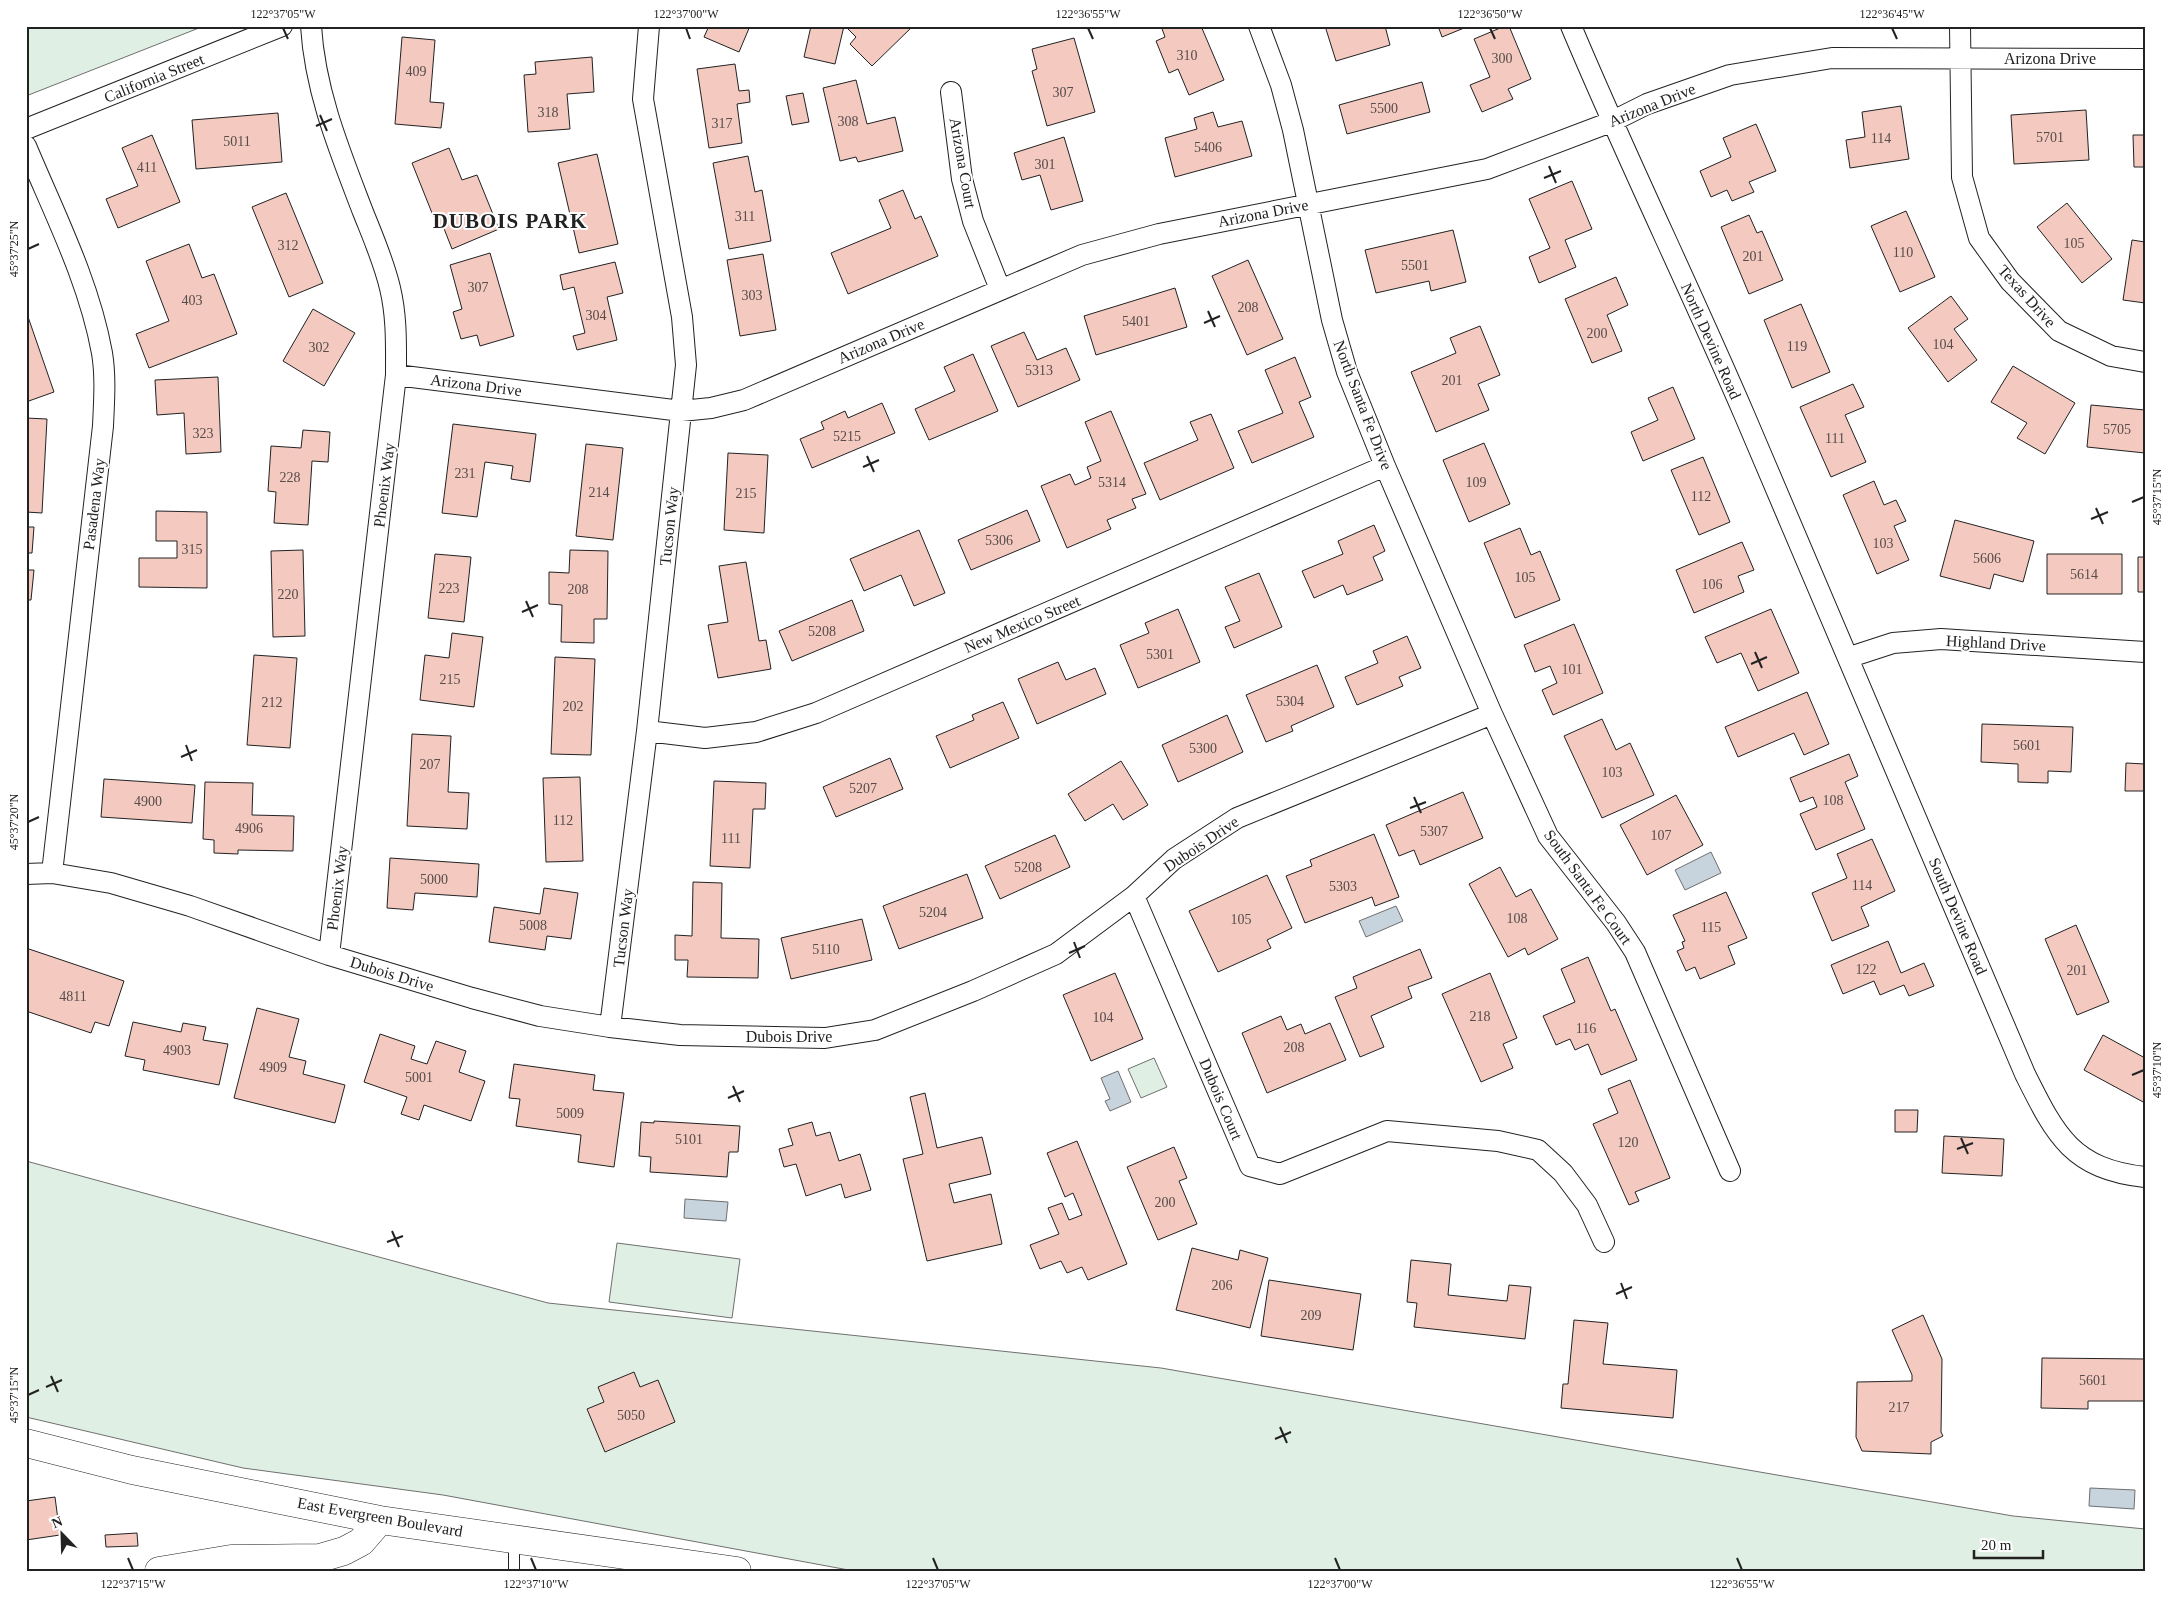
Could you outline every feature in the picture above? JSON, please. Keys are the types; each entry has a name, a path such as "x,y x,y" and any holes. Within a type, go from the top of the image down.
{"street":[{"name":"California Street","path":"26,129 282,26"},
{"name":"Phoenix Way","path":"311,26 313,56 329,120 379,252 390,288 396,324 396,375 330,955"},
{"name":"Tucson Way","path":"610,1027 647,731 686,365 682,317 643,98 649,26"},
{"name":"North Santa Fe Drive","path":"1259,26 1283,94 1332,320 1347,372 1385,466 1492,714"},
{"name":"North Devine Road","path":"1571,26 1850,657"},
{"name":"Texas Drive","path":"1960,26 1962,176 1979,238 2010,281 2059,331 2111,356 2145,362"},
{"name":"Arizona Drive","path":"396,375 681,411 711,408 744,400 1082,255 1118,244 1487,169 1612,122 1647,104 1730,75 1832,58 2145,59"},
{"name":"Arizona Court","path":"951,92 962,179 973,221 1000,289"},
{"name":"Pasadena Way","path":"26,146 86,291 102,354 104,388 103,426 52,874"},
{"name":"New Mexico Street","path":"647,731 705,738 756,732 816,714 1385,466"},
{"name":"Highland Drive","path":"1850,657 1892,643 1941,639 2145,652"},
{"name":"South Devine Road","path":"1850,657 2025,1074 2050,1123 2069,1147 2088,1161 2130,1175 2145,1177"},
{"name":"Dubois Drive","path":"26,874 52,874 111,883 190,906 330,955 531,1014 610,1027 680,1035 825,1038 875,1030 973,991 1056,954 1134,896 1174,858 1237,818 1492,714"},
{"name":"South Santa Fe Court","path":"1492,714 1548,836 1616,923 1635,952 1730,1171"},
{"name":"Dubois Court","path":"1134,896 1250,1166 1280,1174 1387,1131 1498,1141 1538,1150 1562,1173 1587,1205 1604,1242"},
{"name":"East Evergreen Boulevard","path":"26,1443 132,1470 380,1520 737,1571"},
{"path":"159,1571 231,1559 320,1558 344,1551 361,1542 380,1520"}],"lane":[{"path":"514,1539 514,1571"}],"green space":[{"path":"26,26 204,26 26,96"},
{"path":"1154,1058 1167,1087 1141,1098 1128,1069"},
{"path":"26,1161 548,1303 1161,1368 2013,1516 2145,1529 2145,1571 854,1571 443,1495 243,1468 26,1417"},
{"path":"617,1243 740,1259 732,1318 609,1302"}],"shaded area":[{"path":"1711,852 1721,873 1685,890 1675,870"},
{"path":"1396,906 1403,921 1366,937 1359,921"},
{"path":"1118,1071 1131,1102 1110,1111 1105,1101 1110,1099 1101,1078"},
{"path":"685,1199 728,1202 726,1221 684,1218"},
{"path":"2090,1488 2135,1490 2134,1509 2089,1506"}],"building":[{"path":"709,26 750,26 739,52 704,37"},
{"path":"811,26 844,26 835,64 804,57"},
{"path":"849,26 913,26 872,66 850,44 856,37 847,28"},
{"path":"1161,26 1201,26 1224,80 1189,95 1178,69 1169,73 1156,41 1165,37"},
{"path":"1325,26 1385,26 1390,45 1336,61"},
{"path":"1438,26 1469,26 1442,37"},
{"path":"1509,26 1531,79 1508,89 1513,99 1482,112 1470,85 1490,77 1474,39"},
{"path":"402,37 435,40 430,102 444,103 441,128 395,124"},
{"path":"1074,38 1095,112 1047,126 1032,71 1037,69 1032,49"},
{"path":"592,57 594,92 567,94 570,129 528,132 524,75 536,74 535,62"},
{"path":"735,64 739,91 749,90 750,102 737,104 742,143 709,148 697,69"},
{"path":"856,80 867,124 895,117 903,151 858,162 856,157 840,161 823,88"},
{"path":"1422,82 1430,112 1347,134 1339,105"},
{"path":"803,93 809,122 792,125 786,96"},
{"path":"1901,106 1909,159 1850,168 1846,140 1865,137 1862,112"},
{"path":"2086,110 2089,160 2014,164 2011,115"},
{"path":"1213,112 1218,127 1242,121 1252,156 1175,177 1165,138 1197,129 1194,118"},
{"path":"278,113 282,162 196,169 192,120"},
{"path":"1756,124 1776,171 1749,182 1754,192 1732,201 1727,190 1711,197 1700,171 1731,157 1723,138"},
{"path":"152,135 180,202 118,228 106,199 138,186 122,148"},
{"path":"2133,135 2145,135 2145,167 2134,167"},
{"path":"1064,137 1083,201 1051,210 1040,175 1022,180 1014,153"},
{"path":"449,148 462,180 477,175 499,229 452,249 443,226 438,228 412,163"},
{"path":"597,154 618,244 579,253 558,163"},
{"path":"748,156 755,192 762,190 771,241 729,249 713,163"},
{"path":"1572,181 1592,229 1565,240 1576,267 1539,283 1529,257 1550,248 1529,199"},
{"path":"903,190 915,219 921,216 938,256 848,294 831,253 891,228 879,200"},
{"path":"286,193 323,283 289,297 252,207"},
{"path":"2067,203 2112,259 2082,283 2037,227"},
{"path":"1906,211 1935,277 1900,292 1871,226"},
{"path":"1749,215 1757,233 1762,231 1783,280 1749,294 1721,227"},
{"path":"1453,230 1466,282 1431,291 1429,281 1376,293 1365,250"},
{"path":"2132,240 2145,242 2145,303 2123,300"},
{"path":"189,244 202,278 214,274 237,334 149,368 136,334 169,321 146,261"},
{"path":"490,253 514,336 480,346 477,335 461,339 453,312 462,309 450,265"},
{"path":"763,254 776,330 740,336 727,260"},
{"path":"1248,260 1283,339 1247,355 1212,276"},
{"path":"615,262 623,293 607,297 617,340 577,350 573,336 585,333 574,287 563,290 560,275"},
{"path":"1616,277 1628,305 1607,315 1622,351 1592,363 1565,299"},
{"path":"1175,288 1187,327 1096,355 1084,316"},
{"path":"1951,296 1968,319 1954,329 1977,360 1948,382 1908,328"},
{"path":"1801,304 1830,372 1792,388 1764,320"},
{"path":"313,309 355,333 324,386 283,361"},
{"path":"26,311 54,392 26,402"},
{"path":"1480,326 1500,375 1478,384 1489,410 1436,432 1411,372 1456,353 1450,338"},
{"path":"1024,332 1037,360 1066,348 1080,380 1018,407 991,346"},
{"path":"973,354 998,411 929,440 915,409 955,391 944,367"},
{"path":"1295,357 1311,397 1299,402 1314,437 1252,463 1238,431 1283,413 1265,370"},
{"path":"2013,366 2075,403 2045,454 2017,438 2027,423 1991,402"},
{"path":"218,377 221,452 186,454 184,413 157,415 155,380"},
{"path":"1853,384 1864,407 1845,415 1866,462 1831,477 1800,407"},
{"path":"1673,387 1695,439 1643,461 1631,432 1658,420 1648,398"},
{"path":"882,403 895,433 812,468 800,439 824,429 821,422 845,411 848,418"},
{"path":"2091,405 2145,410 2145,453 2087,447"},
{"path":"1111,411 1146,494 1132,499 1136,508 1107,520 1111,529 1067,548 1041,486 1070,474 1075,485 1091,478 1087,467 1101,461 1085,422"},
{"path":"1211,414 1234,468 1160,500 1144,463 1198,440 1190,422"},
{"path":"26,418 47,419 42,513 26,512"},
{"path":"453,424 536,434 530,482 511,479 513,466 485,462 477,517 442,513"},
{"path":"303,430 330,432 328,462 312,461 308,525 274,523 276,492 268,491 271,446 301,448"},
{"path":"1484,443 1510,504 1469,522 1443,460"},
{"path":"586,444 623,448 613,540 576,536"},
{"path":"728,453 768,455 764,533 724,530"},
{"path":"1703,457 1730,522 1699,535 1671,470"},
{"path":"1874,481 1884,505 1896,500 1906,521 1894,526 1909,560 1877,574 1843,495"},
{"path":"1027,510 1040,541 971,570 958,540"},
{"path":"156,511 207,512 207,588 139,587 139,558 177,558 177,541 156,541"},
{"path":"1955,520 2034,541 2023,582 1994,574 1990,589 1940,576"},
{"path":"1374,525 1385,551 1373,557 1383,580 1347,595 1343,585 1314,598 1302,571 1343,554 1338,541"},
{"path":"26,527 34,527 32,553 26,553"},
{"path":"1520,528 1531,555 1540,551 1560,600 1515,618 1484,543"},
{"path":"919,530 945,593 914,606 901,575 864,591 850,559"},
{"path":"1742,542 1754,570 1738,576 1744,592 1694,613 1676,570"},
{"path":"303,550 305,636 273,637 271,551"},
{"path":"570,550 608,551 607,619 594,619 594,643 561,642 562,605 549,604 549,572 569,573"},
{"path":"435,554 471,557 464,622 428,618"},
{"path":"2047,554 2122,554 2122,594 2047,594"},
{"path":"2138,557 2145,557 2145,592 2138,592"},
{"path":"746,562 759,641 766,640 771,669 718,678 708,625 728,622 719,566"},
{"path":"26,570 34,570 31,600 26,600"},
{"path":"1259,573 1282,627 1234,648 1225,627 1240,621 1225,587"},
{"path":"852,600 864,631 792,661 779,631"},
{"path":"1178,609 1200,662 1138,688 1120,645 1149,633 1145,623"},
{"path":"1771,609 1799,673 1758,691 1741,653 1717,663 1705,637"},
{"path":"1574,624 1603,693 1553,715 1542,690 1557,683 1550,666 1535,672 1524,645"},
{"path":"452,633 483,637 474,707 420,700 425,655 449,658"},
{"path":"1407,636 1421,668 1399,677 1403,686 1357,705 1345,677 1378,663 1373,651"},
{"path":"254,655 297,658 290,748 247,745"},
{"path":"555,657 595,659 591,755 551,754"},
{"path":"1058,662 1066,680 1095,668 1106,694 1037,724 1018,679"},
{"path":"1317,665 1334,707 1291,726 1293,731 1266,742 1246,695"},
{"path":"1807,692 1829,744 1804,755 1794,733 1738,757 1725,727"},
{"path":"1003,702 1019,738 950,768 936,736 974,720 972,715"},
{"path":"1227,715 1243,752 1178,782 1162,745"},
{"path":"1602,719 1616,750 1630,743 1654,795 1602,818 1564,736"},
{"path":"1982,724 2073,727 2071,772 2048,771 2048,783 2018,782 2018,764 1981,762"},
{"path":"412,734 451,736 448,792 469,793 467,829 407,826"},
{"path":"1849,754 1858,776 1845,782 1865,829 1816,850 1800,814 1817,807 1813,797 1800,802 1790,778"},
{"path":"890,758 903,789 836,817 823,787"},
{"path":"1121,761 1148,805 1123,820 1113,804 1085,821 1068,794"},
{"path":"2126,763 2145,764 2145,791 2125,791"},
{"path":"580,777 583,861 546,862 543,778"},
{"path":"104,779 195,785 192,823 101,817"},
{"path":"714,781 766,783 765,809 753,809 750,868 710,866"},
{"path":"205,782 253,783 252,815 294,816 293,851 238,850 238,854 214,853 214,840 203,839"},
{"path":"1463,792 1483,838 1420,865 1414,850 1399,856 1386,825"},
{"path":"1676,795 1703,845 1647,875 1620,825"},
{"path":"1374,834 1399,897 1375,906 1372,897 1305,923 1286,876 1312,866 1310,860"},
{"path":"1055,835 1070,867 1000,899 985,866"},
{"path":"1872,839 1895,891 1861,907 1869,926 1832,941 1812,893 1847,878 1837,854"},
{"path":"390,858 479,864 477,897 415,893 413,910 387,908"},
{"path":"1500,867 1516,897 1531,889 1558,939 1528,955 1525,948 1508,957 1469,884"},
{"path":"967,874 983,918 899,949 883,906"},
{"path":"1267,875 1292,928 1267,940 1271,948 1218,972 1189,911"},
{"path":"693,882 722,883 721,938 759,939 758,978 687,977 688,960 675,960 675,935 692,936"},
{"path":"544,888 578,893 571,939 547,936 545,950 489,942 494,907 540,914"},
{"path":"1726,892 1747,938 1728,946 1735,964 1700,979 1695,967 1686,971 1677,951 1684,948 1682,942 1685,941 1673,915"},
{"path":"862,919 872,960 791,979 781,938"},
{"path":"2076,925 2109,1002 2077,1015 2045,939"},
{"path":"1888,941 1901,973 1924,963 1934,986 1909,996 1904,985 1880,995 1874,981 1843,994 1831,965"},
{"path":"26,948 124,981 109,1026 95,1022 91,1033 26,1011"},
{"path":"1420,949 1432,978 1408,987 1412,998 1371,1016 1384,1047 1360,1057 1335,997 1357,988 1353,977"},
{"path":"1588,957 1611,1011 1615,1009 1637,1060 1601,1075 1588,1044 1575,1050 1570,1039 1556,1045 1543,1016 1575,1002 1561,969"},
{"path":"1115,973 1143,1039 1091,1061 1063,995"},
{"path":"1490,973 1517,1038 1503,1044 1513,1068 1481,1082 1442,994"},
{"path":"257,1008 299,1019 289,1057 306,1061 303,1074 345,1085 335,1123 234,1098"},
{"path":"1281,1016 1287,1030 1301,1024 1305,1034 1330,1023 1346,1060 1267,1093 1242,1033"},
{"path":"133,1022 181,1032 183,1023 206,1027 203,1040 228,1044 219,1085 143,1070 145,1060 125,1056"},
{"path":"380,1034 415,1046 411,1059 427,1064 436,1041 466,1051 459,1072 485,1081 471,1121 424,1105 419,1120 401,1114 407,1097 364,1082"},
{"path":"2103,1035 2145,1058 2145,1103 2084,1070"},
{"path":"514,1064 595,1075 593,1090 624,1093 614,1167 578,1162 581,1135 516,1126 520,1099 509,1098"},
{"path":"1630,1080 1670,1178 1635,1192 1639,1201 1629,1205 1593,1124 1618,1113 1608,1089"},
{"path":"925,1093 937,1148 982,1137 991,1174 949,1184 954,1203 991,1194 1002,1244 927,1261 903,1159 923,1154 910,1097"},
{"path":"1895,1110 1918,1110 1917,1132 1895,1132"},
{"path":"654,1121 740,1126 738,1152 729,1152 727,1177 650,1172 651,1157 639,1156 641,1122 654,1123"},
{"path":"812,1122 816,1136 830,1132 839,1161 860,1154 871,1190 845,1198 841,1184 806,1196 796,1164 784,1167 779,1149 793,1145 788,1129"},
{"path":"1944,1136 2004,1139 2002,1176 1942,1173"},
{"path":"1077,1141 1127,1264 1088,1280 1082,1267 1067,1273 1061,1261 1040,1269 1030,1245 1059,1234 1048,1208 1062,1203 1069,1220 1082,1215 1073,1193 1065,1197 1047,1153"},
{"path":"1174,1147 1187,1178 1179,1181 1197,1224 1158,1240 1127,1167"},
{"path":"1192,1248 1238,1260 1240,1250 1268,1258 1250,1328 1176,1310"},
{"path":"1411,1260 1451,1264 1448,1295 1507,1301 1509,1285 1531,1287 1525,1339 1414,1327 1417,1303 1407,1302"},
{"path":"1269,1280 1361,1294 1353,1350 1261,1336"},
{"path":"1923,1315 1942,1359 1941,1432 1943,1436 1931,1442 1931,1454 1862,1451 1856,1437 1857,1382 1912,1381 1912,1375 1892,1330"},
{"path":"1574,1320 1608,1323 1603,1364 1677,1370 1673,1418 1561,1408 1563,1384 1568,1384"},
{"path":"2042,1358 2145,1359 2145,1401 2088,1401 2088,1409 2041,1408"},
{"path":"634,1372 640,1387 658,1380 675,1422 605,1452 587,1409 604,1402 598,1387"},
{"path":"55,1497 60,1535 26,1540 26,1501"},
{"path":"137,1533 138,1546 106,1547 105,1535"}],"district":[{"name":"DUBOIS PARK","path":"510,221"}]}
